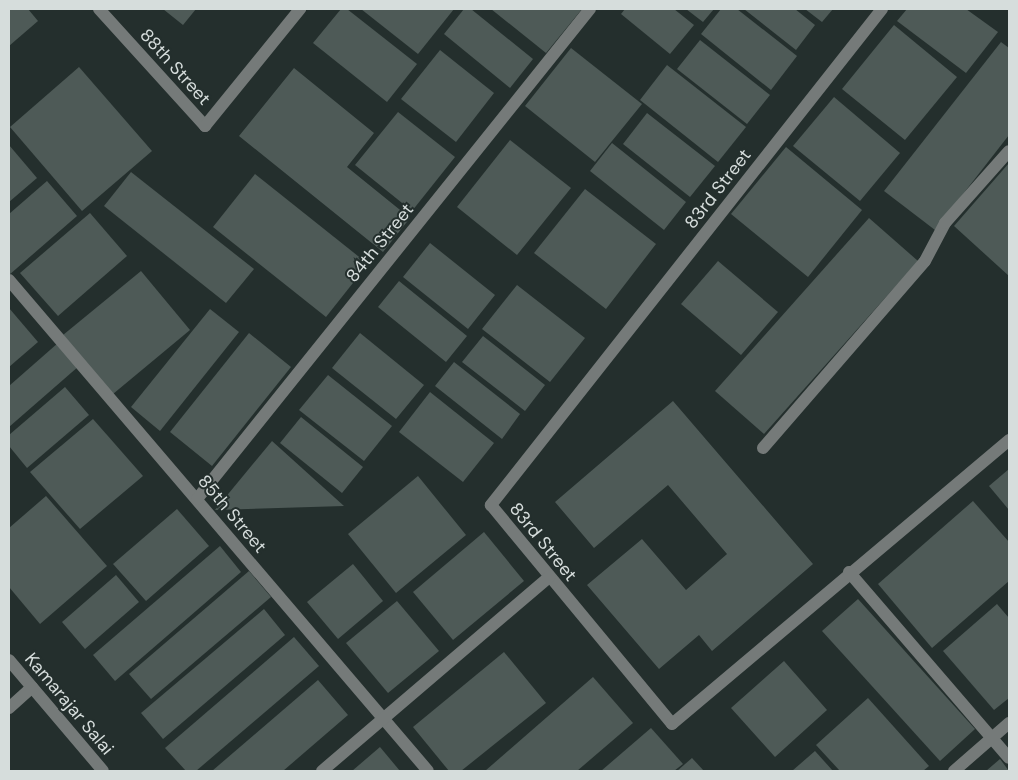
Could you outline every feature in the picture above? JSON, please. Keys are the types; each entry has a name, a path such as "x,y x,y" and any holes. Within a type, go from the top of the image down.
{"street":[{"name":"88th Street","path":"99,9 205,126 300,9"},
{"name":"84th Street","path":"197,500 590,9"},
{"name":"83rd Street","path":"882,9 491,505 672,724 850,572 1009,440"},
{"path":"763,448 925,261 945,223 1009,151"},
{"name":"85th Street","path":"9,280 428,771"},
{"path":"850,572 1009,758"},
{"path":"322,771 384,720 549,577"},
{"name":"Kamarajar Salai","path":"9,660 103,771"},
{"path":"9,708 32,687"},
{"path":"954,771 1009,723"}],"building":[{"path":"9,9 28,9 38,21 9,46"},
{"path":"163,9 196,9 183,25"},
{"path":"341,9 347,9 417,64 387,102 313,43"},
{"path":"361,9 454,9 418,54"},
{"path":"464,9 471,9 533,59 510,88 444,34"},
{"path":"491,9 582,9 546,53"},
{"path":"625,9 674,9 694,25 670,54 621,14"},
{"path":"686,9 714,9 703,22"},
{"path":"721,9 737,9 797,56 771,90 701,34"},
{"path":"744,9 795,9 815,25 796,50"},
{"path":"805,9 833,9 822,22"},
{"path":"907,9 966,9 998,32 966,73 897,21"},
{"path":"894,25 957,77 905,140 842,89"},
{"path":"700,40 770,95 747,124 677,69"},
{"path":"1001,42 1009,48 1009,135 935,230 884,191"},
{"path":"571,48 642,104 595,162 525,106"},
{"path":"440,50 494,93 456,142 401,99"},
{"path":"667,65 746,127 718,162 640,100"},
{"path":"79,67 152,151 82,211 10,127"},
{"path":"294,68 374,133 347,167 410,218 383,252 239,136"},
{"path":"834,97 900,153 860,201 793,146"},
{"path":"398,112 455,157 412,211 355,165"},
{"path":"647,113 715,166 690,197 623,144"},
{"path":"510,140 571,188 517,255 457,207"},
{"path":"612,143 686,202 664,230 590,171"},
{"path":"9,145 37,178 9,202"},
{"path":"786,147 862,210 808,277 731,214"},
{"path":"1009,163 1009,276 954,226"},
{"path":"131,172 254,269 226,303 104,206"},
{"path":"255,174 368,264 326,317 213,227"},
{"path":"47,181 77,216 9,275 9,214"},
{"path":"585,189 656,244 606,309 534,253"},
{"path":"90,213 127,256 58,316 20,273"},
{"path":"869,218 918,261 764,434 715,391"},
{"path":"430,243 495,295 468,329 403,277"},
{"path":"718,261 778,312 741,355 681,304"},
{"path":"141,271 190,330 113,394 63,335"},
{"path":"399,281 467,336 446,362 378,307"},
{"path":"517,285 585,338 550,382 482,329"},
{"path":"9,308 38,342 9,367"},
{"path":"210,309 239,332 160,431 131,407"},
{"path":"249,333 291,367 212,466 170,432"},
{"path":"360,333 424,385 396,419 332,368"},
{"path":"483,336 545,385 525,411 462,362"},
{"path":"58,343 79,366 9,427 9,386"},
{"path":"454,362 520,414 502,439 435,386"},
{"path":"328,375 392,426 364,461 299,410"},
{"path":"65,387 89,415 27,468 9,446 9,435"},
{"path":"430,392 494,443 463,482 399,432"},
{"path":"673,401 813,564 712,651 699,635 659,669 587,585 642,539 686,590 727,554 668,485 594,548 555,502"},
{"path":"301,417 363,467 342,493 280,443"},
{"path":"93,419 143,476 80,529 30,472"},
{"path":"272,441 344,506 215,510"},
{"path":"1009,469 1009,510 989,486"},
{"path":"418,476 466,535 396,593 348,534"},
{"path":"46,496 107,566 40,624 9,587 9,528"},
{"path":"973,501 1009,542 1009,581 932,648 878,584"},
{"path":"177,509 209,546 146,601 113,564"},
{"path":"484,532 524,581 453,640 413,592"},
{"path":"220,546 241,572 115,681 93,655"},
{"path":"353,564 383,601 338,639 307,602"},
{"path":"249,571 271,597 151,699 129,674"},
{"path":"116,575 139,602 85,649 62,622"},
{"path":"858,599 975,729 940,761 822,631"},
{"path":"397,601 439,651 388,693 346,643"},
{"path":"997,604 1009,618 1009,698 994,710 943,651"},
{"path":"264,609 285,635 163,739 141,713"},
{"path":"294,637 319,666 196,771 186,771 165,748"},
{"path":"504,652 546,703 461,771 449,771 413,727"},
{"path":"784,661 827,710 775,757 731,708"},
{"path":"593,677 633,723 577,771 485,771"},
{"path":"318,680 348,715 283,771 212,771"},
{"path":"868,698 929,766 923,771 840,771 816,745"},
{"path":"651,728 683,764 674,771 601,771"},
{"path":"380,747 400,771 352,771"},
{"path":"815,751 833,771 792,771"},
{"path":"692,758 704,771 677,771"},
{"path":"1000,759 1009,771 986,771"}]}
